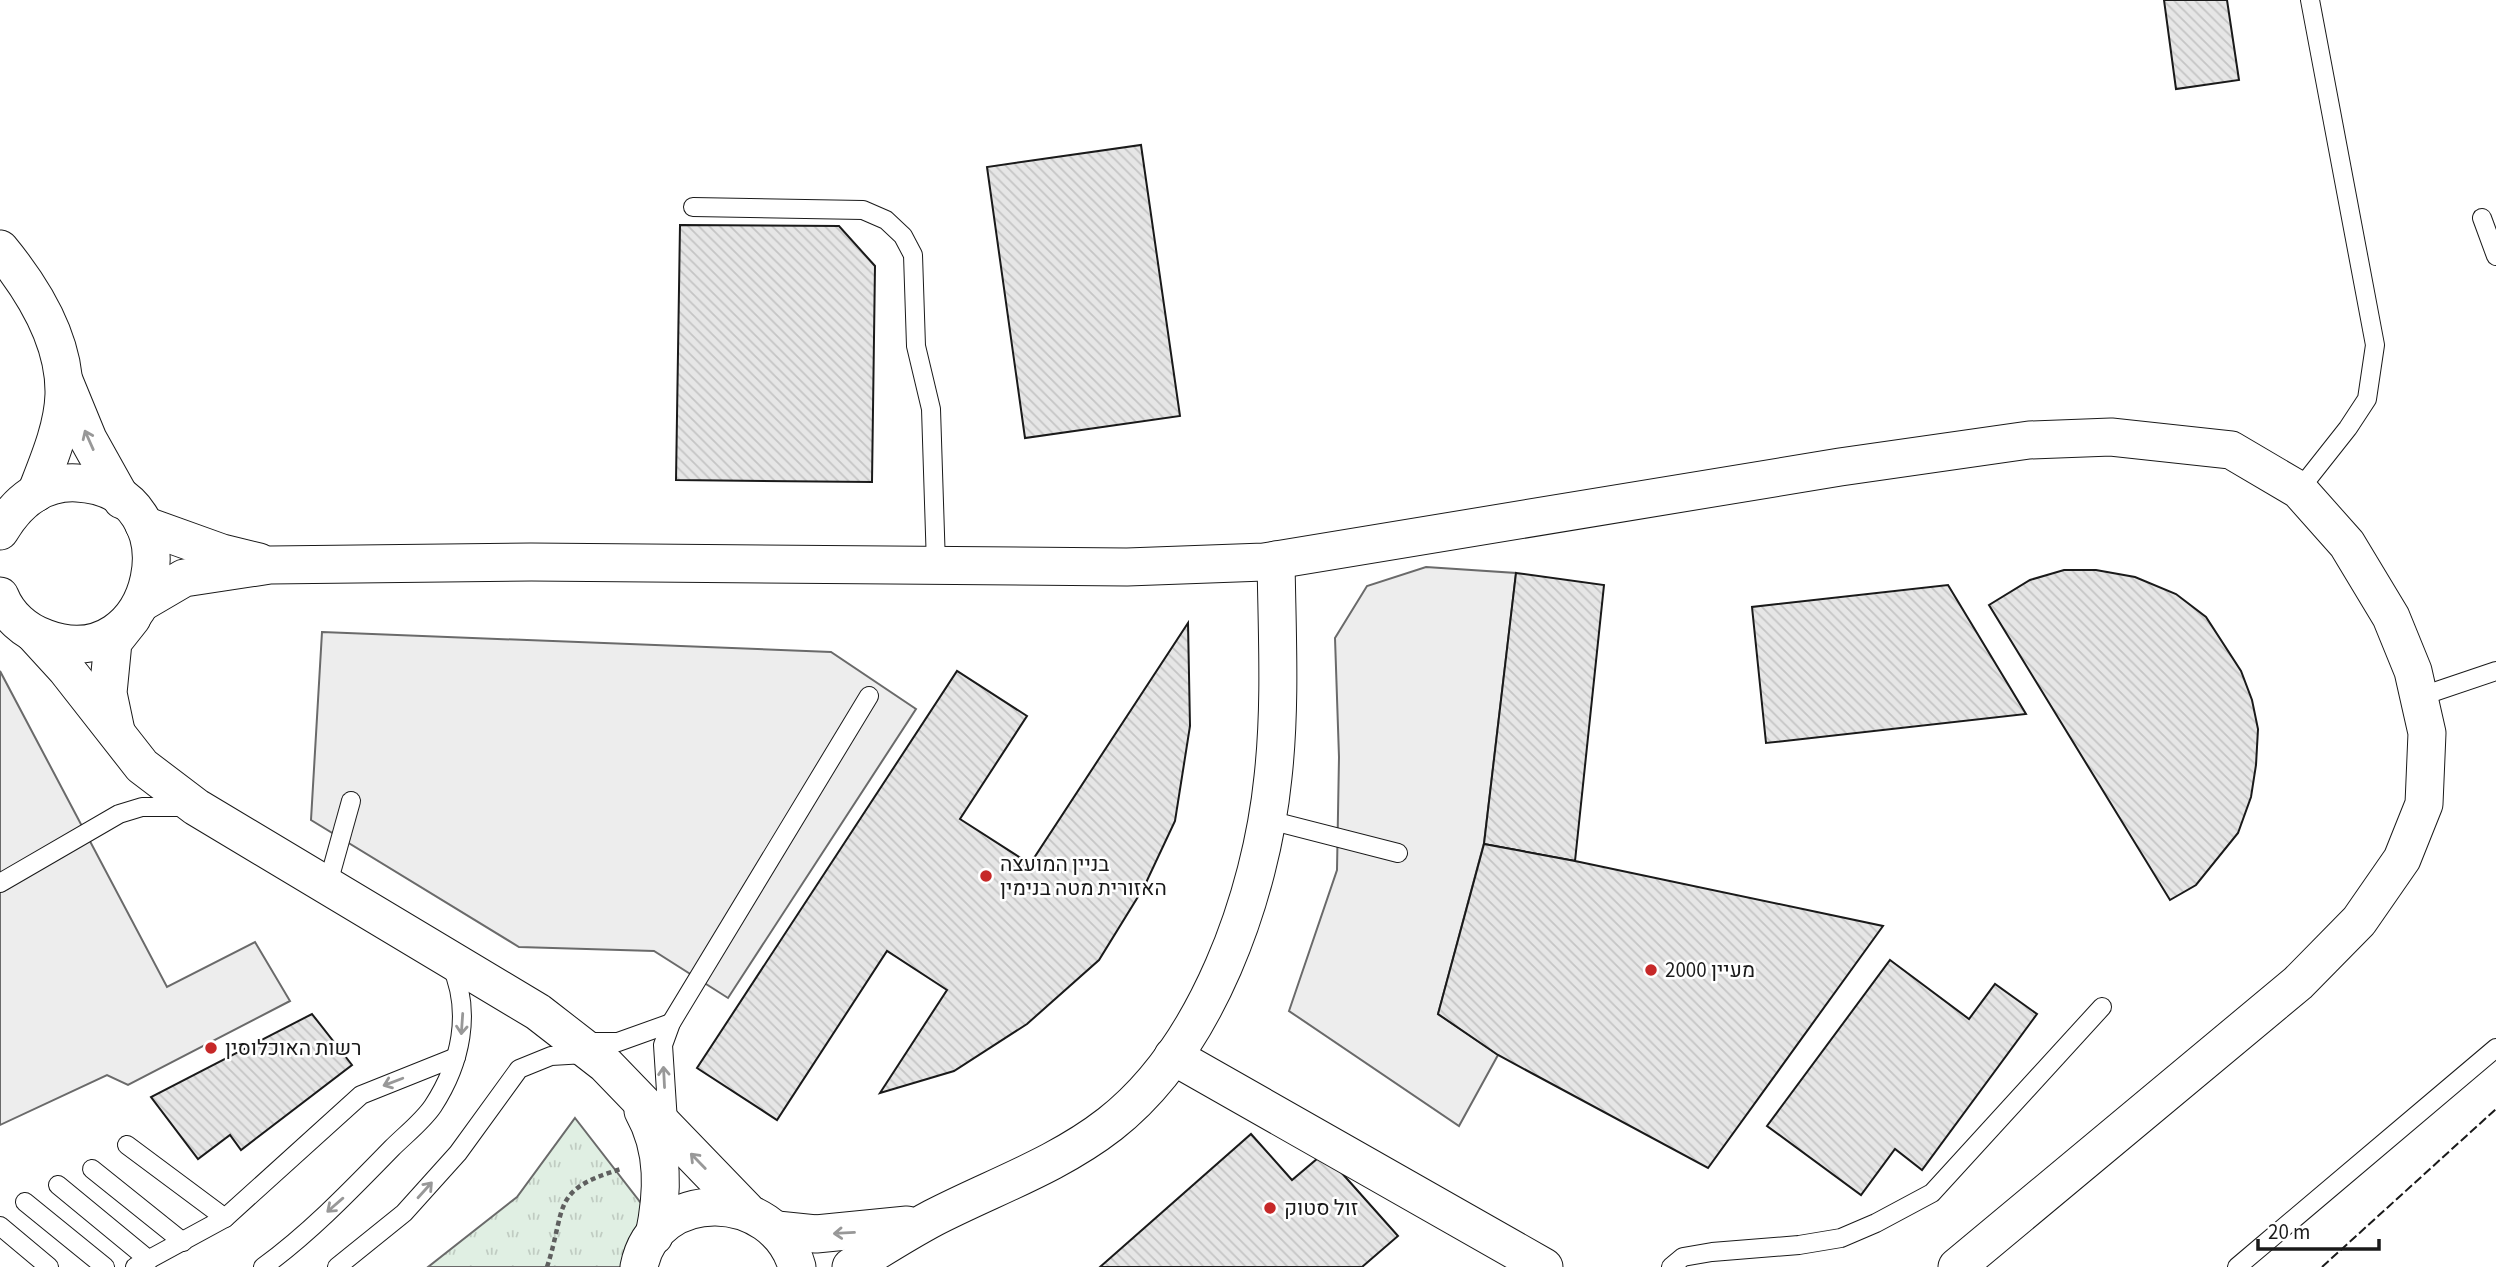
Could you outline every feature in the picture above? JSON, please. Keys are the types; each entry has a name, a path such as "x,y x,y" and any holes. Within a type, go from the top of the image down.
{"street":[{"path":"0,249 55,336 64,394 59,423 12,513"},
{"path":"61,372 88,439 133,512 153,563 138,609 113,642 108,693 117,735"},
{"path":"13,616 64,643 96,640 116,631 138,609 184,578 270,565 531,562 1204,566 1276,560 1840,467 2029,440 2111,436 2231,450 2299,490 2347,544 2391,617 2413,671 2427,733 2424,804 2402,859 2359,921 2298,983 1957,1267"},
{"path":"12,513 52,486 76,483 96,486 133,512 222,553 270,565"},
{"path":"851,1267 935,1217 1001,1188 1068,1153 1110,1124 1142,1097 1173,1056 1204,1006 1227,956 1248,894 1273,779 1278,707 1276,560"},
{"path":"13,616 66,668 142,766 196,807 538,1012 586,1048 632,1092 664,1145 746,1210 777,1230 793,1253 797,1267"},
{"path":"1173,1056 1544,1267"},
{"path":"646,1251 660,1205 664,1145"},
{"path":"646,1251 673,1219 696,1209 721,1206 746,1210"},
{"path":"777,1230 816,1234 857,1232 901,1227 935,1217"}],"lane":[{"path":"2299,490 2348,428 2367,399 2375,345 2310,0"},
{"path":"693,206 863,210 886,220 903,236 913,255 916,346 931,409 936,565"},
{"path":"2483,218 2496,256"},
{"path":"2419,697 2496,671"},
{"path":"664,1145 663,1045 671,1023 869,696"},
{"path":"0,883 119,814 137,800 144,783 142,766"},
{"path":"327,887 351,801"},
{"path":"119,814 142,807 196,807"},
{"path":"1265,819 1398,853"},
{"path":"263,1267 352,1189 433,1107 456,1057 463,1027 463,999 448,958"},
{"path":"1671,1267 1683,1257 1712,1251 1799,1245 1841,1238 1877,1223 1931,1192 2102,1007"},
{"path":"337,1267 404,1213 458,1153 519,1069 551,1056 618,1042 671,1023"},
{"path":"2237,1267 2496,1048"},
{"path":"58,1185 142,1264 225,1218 361,1095 456,1057"},
{"path":"127,1145 225,1218"},
{"path":"92,1169 183,1242"},
{"path":"25,1202 105,1267"},
{"path":"0,1226 49,1267"}],"path":[{"path":"547,1267 560,1213 572,1189 664,1145"}],"green space":[{"path":"575,1118 647,1211 627,1267 428,1267 517,1197"}],"shaded area":[{"path":"1426,567 1516,573 1484,843 1438,1014 1498,1055 1459,1126 1289,1011 1337,870 1339,757 1335,638 1367,586"},
{"path":"322,632 831,652 916,709 728,998 654,951 519,947 311,820"},
{"path":"0,671 167,987 255,942 290,1001 128,1085 107,1075 0,1125"}],"building":[{"path":"2164,0 2227,0 2239,80 2176,89"},
{"path":"1141,145 1180,416 1025,438 987,167"},
{"path":"680,225 839,226 875,266 872,482 676,480"},
{"path":"2064,570 2096,570 2135,577 2176,594 2206,617 2241,671 2252,700 2258,729 2256,765 2251,797 2238,833 2196,885 2170,900 1989,605 2030,580"},
{"path":"1516,573 1604,585 1575,861 1484,844"},
{"path":"1948,585 2026,714 1766,743 1752,607"},
{"name":"בניין המועצה האזורית מטה בנימין","path":"1188,623 1190,726 1175,821 1144,887 1099,960 1027,1024 954,1071 880,1093 947,990 887,951 777,1120 697,1068 957,671 1027,716 960,819 1030,864"},
{"name":"מעיין 2000","path":"1484,844 1883,926 1708,1168 1498,1055 1438,1014"},
{"path":"1890,960 1969,1019 1995,984 2037,1014 1922,1170 1895,1149 1861,1195 1767,1126"},
{"path":"312,1014 352,1065 241,1150 230,1135 198,1159 151,1097"},
{"name":"זול סטוק","path":"1251,1134 1292,1180 1324,1153 1398,1236 1362,1267 1100,1267"}],"fence":[{"path":"2322,1267 2496,1109"}],"place":[{"name":"בניין המועצה האזורית מטה בנימין","path":"986,876"},
{"name":"מעיין 2000","path":"1651,970"},
{"name":"רשות האוכלוסין","path":"211,1048"},
{"name":"זול סטוק","path":"1270,1208"}]}
